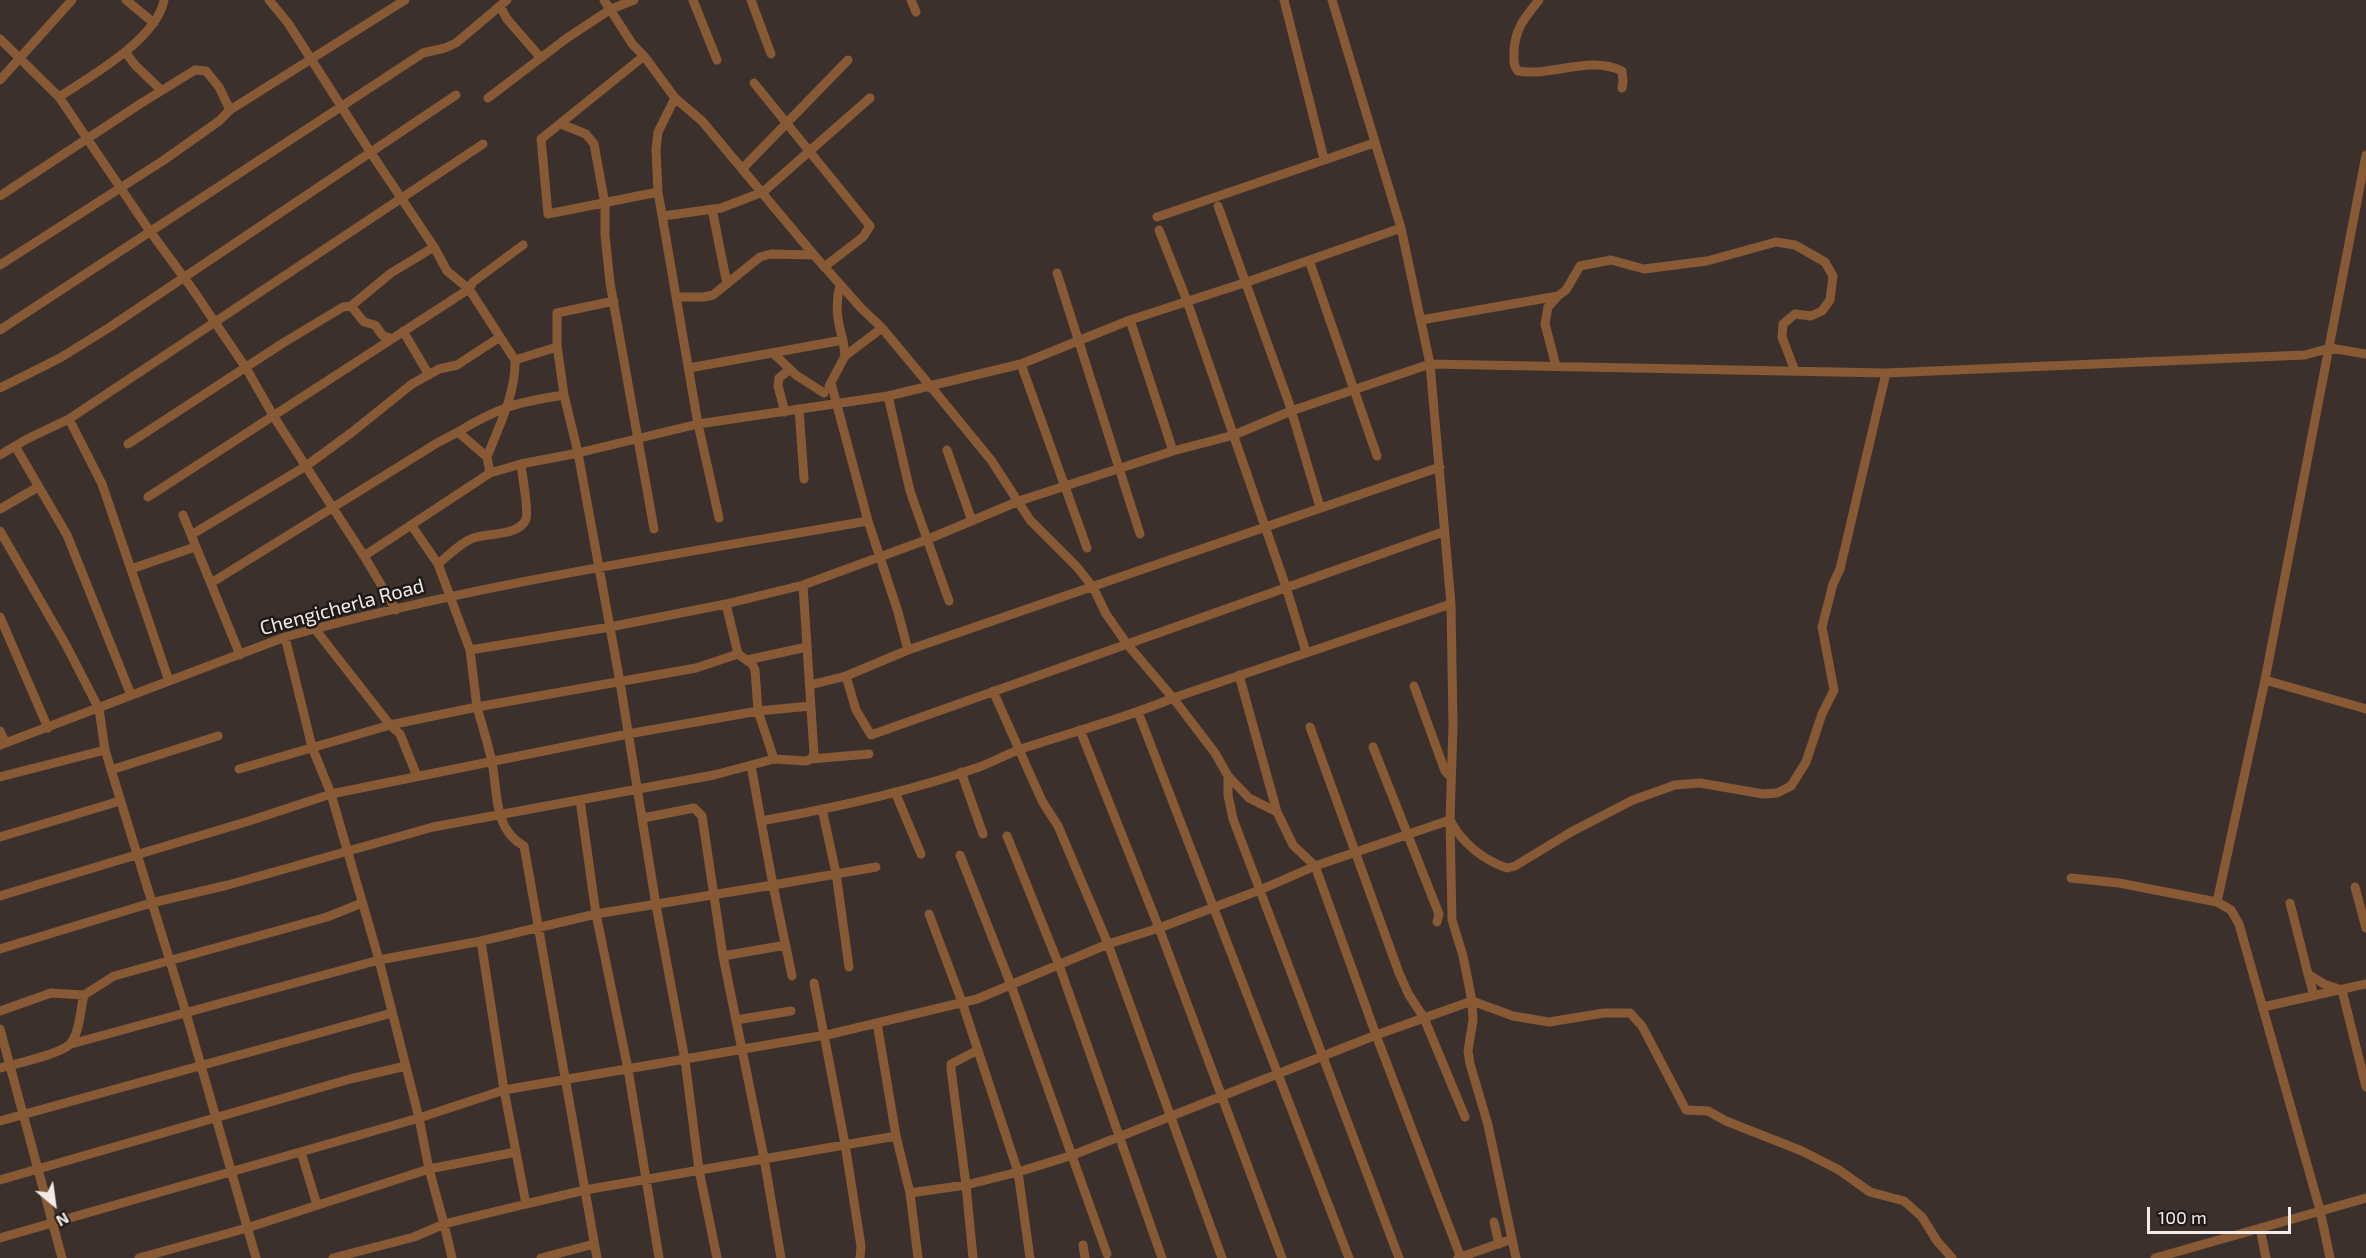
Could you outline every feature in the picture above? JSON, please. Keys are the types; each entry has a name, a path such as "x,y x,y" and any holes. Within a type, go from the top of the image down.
{"street":[{"path":"0,80 72,0"},
{"path":"126,0 154,23"},
{"path":"59,97 125,52 154,23 163,10 164,0"},
{"path":"269,0 288,23 434,247 447,271 469,289 515,360 515,373 507,406 487,457 490,473"},
{"path":"0,265 164,160 219,122 230,110 405,0"},
{"path":"604,0 633,45 675,98 702,121 840,285 882,328 991,460 1030,520 1076,566 1093,587 1106,614 1127,644 1173,698 1215,753 1228,776 1249,798 1277,812"},
{"path":"488,98 540,57 611,9 634,0"},
{"path":"693,0 717,60"},
{"path":"751,0 771,54"},
{"path":"911,0 916,12"},
{"path":"1284,0 1324,159"},
{"path":"1332,0 1401,228 1430,364 1451,603 1452,920 1463,956 1472,1002 1473,1020 1468,1050 1470,1064 1488,1125 1516,1258"},
{"path":"1539,0 1520,24 1514,40 1513,64 1518,71 1587,65 1617,68 1622,71 1622,88"},
{"path":"0,330 149,230 423,53 456,43 504,3 507,19 540,57"},
{"path":"0,39 59,97 246,368 273,417 364,556 396,610"},
{"path":"125,52 136,66 162,90"},
{"path":"644,56 541,139 549,214 658,192"},
{"path":"743,168 848,60"},
{"path":"0,196 195,70 206,71 219,87 230,110"},
{"path":"754,83 870,226 863,237 825,267"},
{"path":"0,388 76,348 456,96"},
{"path":"675,98 658,132 656,150 658,192 678,297 698,424 719,518"},
{"path":"663,216 712,209 763,192 870,98"},
{"path":"561,124 591,138 594,144 605,204 605,235 614,301 654,529"},
{"path":"1157,218 1374,143"},
{"path":"0,455 69,419 483,144"},
{"path":"2217,902 2265,680 2366,155"},
{"path":"1218,206 1247,282 1291,411 1320,507"},
{"path":"712,209 727,284"},
{"path":"364,556 490,473 698,424 888,396 1021,364 1130,320 1401,228"},
{"path":"1159,230 1187,301 1234,435 1286,587 1305,652"},
{"path":"1556,366 1545,324 1548,307 1566,290 1580,266 1611,260 1644,269 1707,261 1776,242 1794,245 1826,262 1833,276 1830,300 1822,311 1811,316 1795,314 1783,324 1782,338 1795,371"},
{"path":"148,497 469,289 473,282 523,245"},
{"path":"128,444 311,325 344,307 351,306 391,273 434,247"},
{"path":"678,297 713,295 760,257 771,254 814,255"},
{"path":"1309,260 1377,456"},
{"path":"1057,273 1140,534"},
{"path":"840,285 836,303 837,321 845,356"},
{"path":"1420,320 1558,296"},
{"path":"614,301 557,313 557,347 564,395 578,453 620,682 656,905 686,1060 699,1170 717,1258"},
{"path":"351,306 364,322 375,325 383,336 391,338"},
{"path":"1130,320 1173,451"},
{"path":"817,406 845,356 882,328"},
{"path":"403,331 429,375"},
{"path":"191,535 306,466 412,384 439,369 457,365 500,337"},
{"path":"690,368 843,340"},
{"path":"515,360 557,347"},
{"path":"470,650 610,627 726,604 803,585 926,540 1019,501 1173,451 1234,435 1291,411 1430,364 1886,373 2305,355 2330,348 2366,354"},
{"path":"773,353 790,369 824,393"},
{"path":"1021,364 1086,548"},
{"path":"785,412 778,386 779,378 790,369"},
{"path":"1450,820 1461,838 1473,849 1507,868 1515,866 1571,832 1633,800 1675,785 1700,783 1763,794 1777,793 1791,786 1806,762 1822,714 1834,690 1822,627 1833,584 1840,569 1886,373"},
{"path":"831,383 868,521 908,650"},
{"path":"211,583 483,416 524,401 564,395"},
{"path":"888,396 910,490 949,602"},
{"path":"800,409 804,478"},
{"path":"69,419 102,484 169,681"},
{"path":"458,432 487,457"},
{"path":"15,446 66,535 131,695"},
{"path":"947,450 972,521"},
{"path":"438,564 468,540 509,531 520,527 525,522 527,513 521,464"},
{"path":"810,686 846,676 908,650 1440,467"},
{"path":"0,509 38,488"},
{"path":"183,514 240,655"},
{"name":"Chengicherla Road","path":"3,744 285,638 315,629 451,597 868,521"},
{"path":"412,526 438,564 470,650 477,707 492,761 499,814 513,840 524,846 597,1258"},
{"path":"0,531 66,645 99,708 105,750 186,1013 256,1258"},
{"path":"846,676 856,710 871,735 1443,532"},
{"path":"131,569 195,547"},
{"path":"803,585 814,754 812,759"},
{"path":"761,821 895,792 961,772 1018,750 1138,712 1451,603"},
{"path":"726,604 742,657 752,664 757,677 758,711 774,759"},
{"path":"0,617 48,728"},
{"path":"315,629 390,725 400,734 417,776"},
{"path":"285,638 312,747 331,794 349,850 379,960 452,1258"},
{"path":"239,769 390,725 696,668 742,657 807,647"},
{"path":"1239,675 1277,812 1293,845 1315,866 1460,1258 1512,1239"},
{"path":"2265,680 2366,709"},
{"path":"1414,686 1445,771 1451,777"},
{"path":"993,691 1042,801 1058,826 1108,944 1168,1116 1222,1258"},
{"path":"0,896 331,794 628,734 758,711 811,706"},
{"path":"1138,712 1349,1258"},
{"path":"1310,727 1398,973 1424,1018 1465,1117"},
{"path":"1080,730 1159,928 1282,1258"},
{"path":"0,731 3,744"},
{"path":"111,771 218,736"},
{"path":"1373,747 1439,914 1437,922"},
{"path":"0,777 105,750"},
{"path":"0,949 151,903 228,885 433,827 714,775 774,759 806,761 869,754"},
{"path":"751,765 792,976"},
{"path":"961,772 983,834"},
{"path":"1228,776 1228,795 1233,819 1399,1258"},
{"path":"895,792 921,854"},
{"path":"580,800 596,914 628,1070 659,1258"},
{"path":"0,837 120,801"},
{"path":"643,818 694,808 700,812 703,820 723,956 764,1158 781,1258"},
{"path":"822,809 836,873 849,967"},
{"path":"0,1238 418,1118 504,1090 825,1035 962,1002 1011,985 1108,944 1159,928 1260,890 1315,866 1450,820"},
{"path":"1007,836 1059,965 1162,1258"},
{"path":"960,855 1011,985 1107,1254"},
{"path":"0,1068 65,1049 71,1044 379,960 481,941 596,914 876,867"},
{"path":"2071,878 2119,884 2217,902 2231,910 2239,924 2263,1007 2320,1210 2330,1258"},
{"path":"2355,887 2366,927"},
{"path":"0,1011 51,993 84,995 114,976 327,917 362,903"},
{"path":"2290,903 2314,996"},
{"path":"929,914 962,1002 1018,1172 1030,1258"},
{"path":"481,941 504,1090 525,1204"},
{"path":"723,956 786,945"},
{"path":"2308,974 2324,984 2342,990"},
{"path":"814,982 845,1144 861,1246 860,1258"},
{"path":"2263,1007 2366,984"},
{"path":"2342,990 2366,1087"},
{"path":"71,1044 77,1030 84,995"},
{"path":"910,1193 966,1185 1073,1155 1323,1055 1472,1002 1513,1016 1549,1022 1604,1013 1630,1013 1642,1026 1686,1110 1708,1111 1745,1129 1802,1151 1839,1170 1870,1192 1904,1201 1922,1217 1937,1241 1952,1258"},
{"path":"736,1020 791,1011"},
{"path":"0,1121 392,1013"},
{"path":"877,1023 896,1136 910,1193 918,1258"},
{"path":"0,1029 63,1258"},
{"path":"973,1258 951,1064 978,1050"},
{"path":"0,1179 350,1079 406,1066"},
{"path":"333,1258 414,1236 444,1224 585,1190 896,1136"},
{"path":"301,1152 317,1205"},
{"path":"139,1258 247,1228 429,1169 516,1152"},
{"path":"2155,1258 2366,1198"},
{"path":"1494,1222 1499,1244"},
{"path":"2260,1228 2266,1258"},
{"path":"541,1258 594,1244"},
{"path":"1083,1245 1085,1258"}]}
